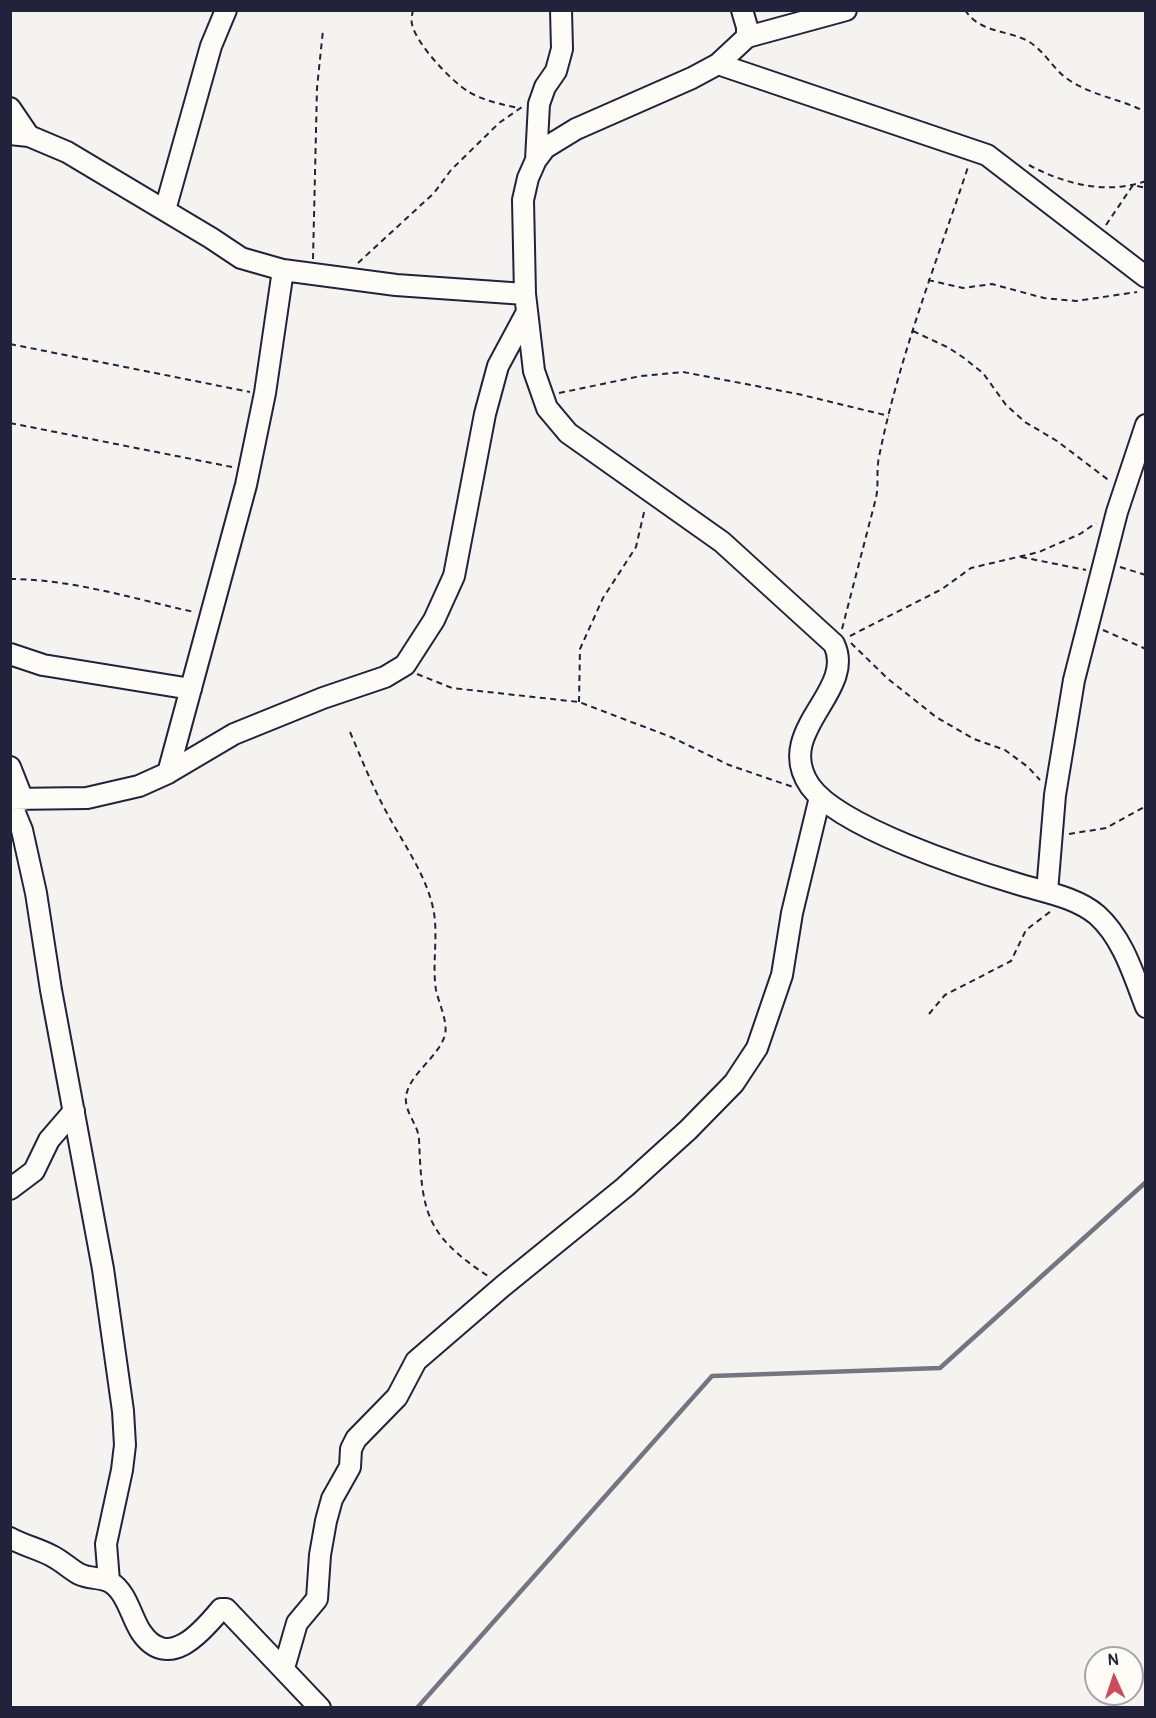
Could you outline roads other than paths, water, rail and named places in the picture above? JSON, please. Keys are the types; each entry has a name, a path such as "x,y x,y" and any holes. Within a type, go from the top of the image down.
{"street":[{"path":"165,210 211,46 226,10"},
{"path":"536,160 539,104 545,87 556,71 562,50 561,10"},
{"path":"742,10 747,27 747,37"},
{"path":"794,26 807,10"},
{"path":"846,10 747,37 718,63 692,78 576,129 546,148 536,160 528,178 523,200 526,303 534,371 547,408 568,433 722,542 825,635 839,655 836,680 812,717 802,739 801,763 809,784 818,795 849,819 975,871 1068,899 1097,914 1111,931 1129,964 1146,1007"},
{"path":"718,63 822,98 904,130 987,155 1146,277"},
{"path":"10,108 20,135 67,152 241,258 283,270 460,291 526,303"},
{"path":"168,773 212,616 249,471 264,395 283,270"},
{"path":"15,800 87,798 138,786 168,773 234,734 323,698 385,677 405,665 434,620 454,576 485,414 498,366 526,303"},
{"path":"1047,892 1055,795 1074,680 1124,491 1146,425"},
{"path":"10,654 43,665 191,689"},
{"path":"10,767 36,893 51,990 103,1269 123,1411 125,1444 122,1470 106,1544 109,1581"},
{"path":"284,1668 297,1623 317,1599 320,1555 326,1521 332,1499 350,1467 351,1449 356,1438 397,1397 416,1361 503,1286 625,1187 688,1130 734,1083 757,1048 782,975 818,795"},
{"path":"10,1189 34,1171 43,1148 74,1111"},
{"path":"10,1538 30,1549 51,1555 81,1575 109,1581 119,1588 142,1633 153,1644 168,1649 188,1644 221,1609 226,1609 320,1707"}],"waterway":[{"path":"417,1708 712,1376 940,1368 1146,1182"}]}
